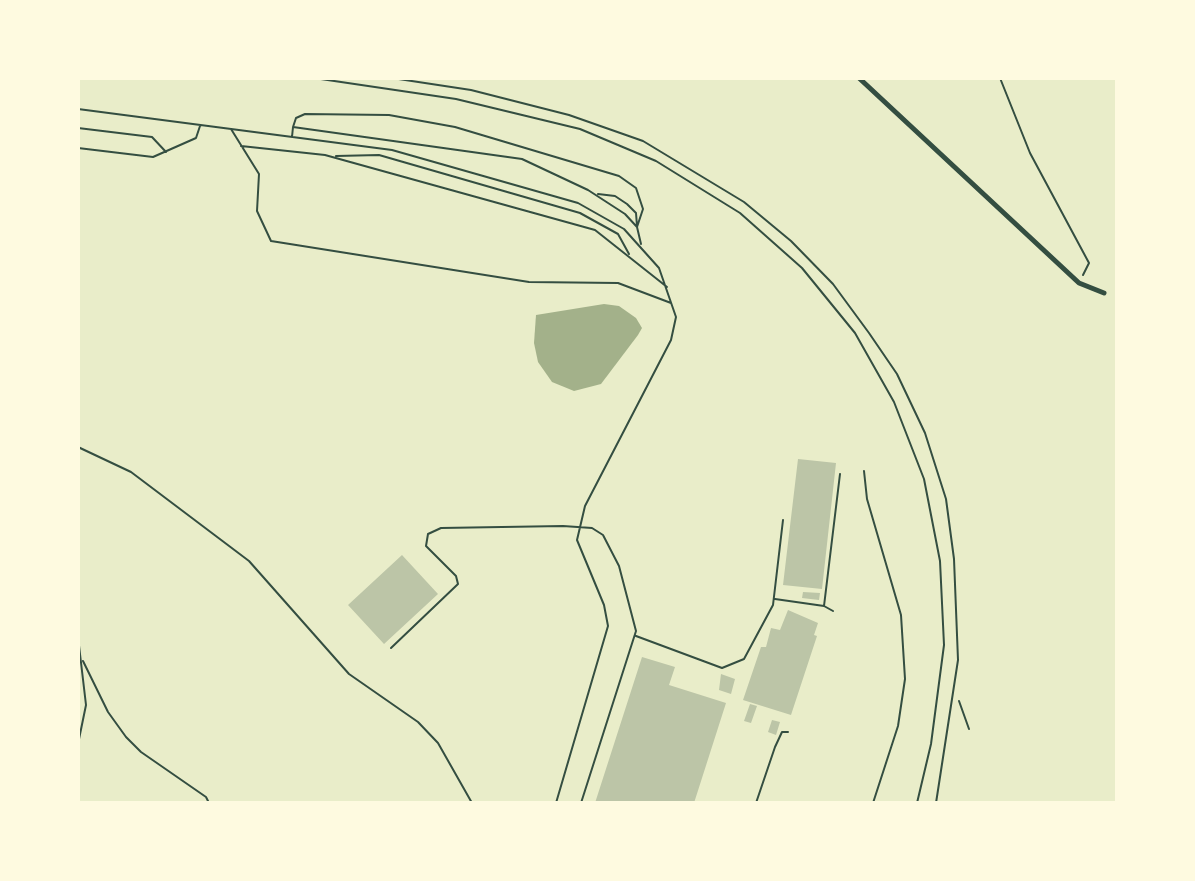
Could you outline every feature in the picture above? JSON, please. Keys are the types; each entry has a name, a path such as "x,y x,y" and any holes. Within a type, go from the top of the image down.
{"street":[{"path":"859,78 1079,283 1104,293"}],"lane":[{"path":"314,78 456,99 580,129 656,161 740,213 802,268 863,347 894,402 924,479 940,561 944,645 931,744 917,803"},
{"path":"392,78 471,90 569,115 643,141 744,202 791,241 833,284 897,374 925,433 946,499 954,559 958,660 936,803"},
{"path":"78,109 392,150 578,203 624,229 642,245"},
{"path":"292,137 296,118 305,114 389,115 455,127 619,176 636,188 643,209 637,227"},
{"path":"78,148 153,157 196,138 200,124"},
{"path":"293,127 522,159 594,194 625,214 637,227"},
{"path":"78,128 152,137 167,152"},
{"path":"231,128 259,174 257,211 271,241 529,282 618,283 673,304"},
{"path":"241,146 331,156 379,155 580,213 618,234 630,256"},
{"path":"331,156 595,230 668,288"},
{"path":"556,803 608,626 604,605 577,540 585,506 671,340 676,317 668,288 642,245 636,213 615,196 594,194"},
{"path":"78,447 131,472 249,561 349,674 418,722 438,743 472,803"},
{"path":"864,471 867,499 901,615 905,679 898,726 873,803"},
{"path":"824,606 840,474"},
{"path":"635,635 722,668 744,659 774,599 783,520"},
{"path":"391,648 458,584 456,576 426,546 428,534 441,528 563,526 592,528 603,535 619,566 630,601 635,635 581,803"},
{"path":"774,599 824,606 833,611"},
{"path":"78,637 86,705 78,744"},
{"path":"83,661 108,712 126,737 141,752 206,797 209,803"},
{"path":"756,803 775,747 782,732 788,732"}],"path":[{"path":"1000,78 1030,153 1089,263 1079,283"},
{"path":"958,698 969,729"}],"shaded area":[{"path":"604,304 619,306 636,318 642,328 638,335 601,384 574,391 552,382 538,362 534,343 536,315"}],"building":[{"path":"798,459 836,463 822,589 783,585"},
{"path":"402,555 438,594 384,644 348,605"},
{"path":"803,592 820,593 819,600 802,598"},
{"path":"788,610 818,623 814,635 817,636 791,715 743,700 761,647 766,647 771,628 780,630"},
{"path":"642,657 675,667 669,685 726,703 694,803 595,803"},
{"path":"721,674 735,679 731,694 719,690"},
{"path":"750,704 757,706 751,723 744,721"},
{"path":"772,720 780,722 776,735 768,732"}]}
